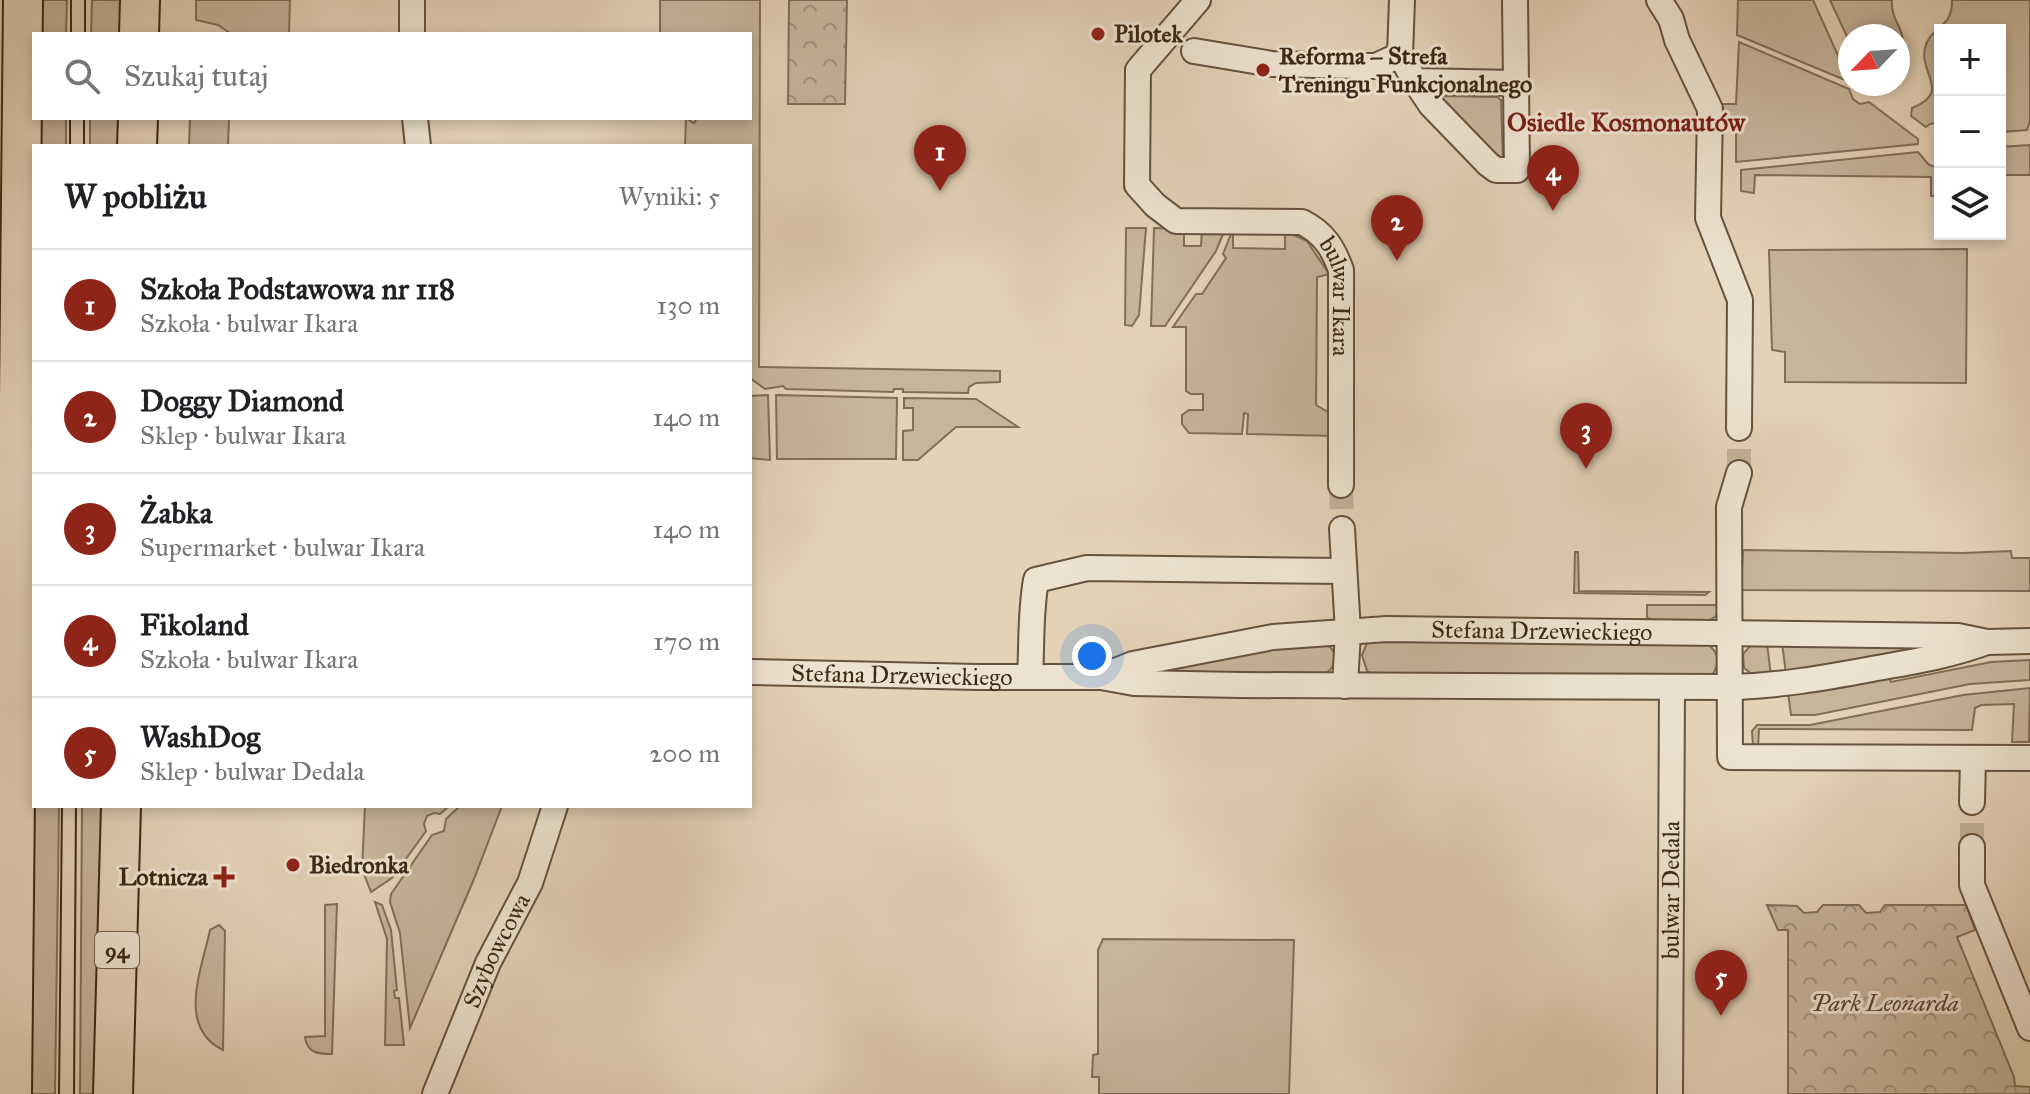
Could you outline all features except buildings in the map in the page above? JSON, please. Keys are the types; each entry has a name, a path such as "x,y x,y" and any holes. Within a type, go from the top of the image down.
{"main road":[{"path":"12,1094 23,0"},
{"path":"139,32 140,0"},
{"path":"137,144 138,120"},
{"name":"94","path":"113,1094 121,808"}],"street":[{"path":"412,0 412,32"},
{"name":"bulwar Ikara","path":"1198,0 1138,70 1137,185 1155,205 1176,221 1302,222 1327,239 1341,270 1341,485"},
{"path":"1402,0 1400,55 1431,105 1488,164 1496,170 1517,170 1515,0"},
{"path":"1659,0 1671,19 1677,40 1710,109 1708,218 1740,300 1739,428"},
{"path":"1194,51 1272,64 1360,66 1376,66 1400,55"},
{"path":"1415,81 1516,83"},
{"path":"415,120 418,144"},
{"path":"1739,473 1729,507 1730,757 2030,758"},
{"path":"1342,529 1348,632 1345,686"},
{"path":"1030,677 1030,617 1036,580 1087,568 1344,571"},
{"name":"Stefana Drzewieckiego","path":"1101,677 1133,664 1273,637 1397,629 1958,636 1987,642 2030,641"},
{"name":"Stefana Drzewieckiego","path":"752,672 1101,677 1134,683 1729,687 1801,682 1947,655 1987,642"},
{"name":"bulwar Dedala","path":"1670,1094 1672,687"},
{"path":"1972,802 1973,758"},
{"name":"Szybowcowa","path":"435,1094 488,963 530,883 554,808"},
{"path":"1972,847 1972,885 2030,1028"}],"green space":[{"path":"39,0 67,0 66,32 38,32"},
{"path":"92,0 124,0 124,32 91,32"},
{"path":"196,0 290,0 289,32 228,32 218,25 196,20"},
{"path":"660,0 760,0 759,367 1000,371 1000,382 976,383 969,387 968,393 903,392 903,389 894,389 893,392 786,389 783,386 765,389 752,379 752,144 685,144 686,120 694,123 696,120 752,120 752,32 660,32"},
{"path":"789,0 847,0 845,104 788,104"},
{"path":"1738,0 1813,0 1838,55 1838,77 1737,35"},
{"path":"1830,0 1892,0 1898,24 1841,24"},
{"path":"1952,0 2030,0 2030,121 2027,130 2006,132 2006,24 1943,24"},
{"path":"1934,32 1934,123 1926,127 1911,116 1912,108 1924,102 1932,89 1924,57"},
{"path":"1739,42 1838,84 1838,96 1852,96 1860,104 1869,102 1918,139 1918,144 1736,162 1736,118 1717,118 1717,104 1736,104"},
{"path":"1497,97 1501,100 1503,162 1438,98"},
{"path":"37,120 66,120 66,144 37,144"},
{"path":"90,120 121,120 121,144 90,144"},
{"path":"190,120 229,120 228,144 189,144"},
{"path":"2030,145 2030,175 2006,175 2006,147"},
{"path":"1918,152 1934,166 1934,196 1931,196 1931,177 1755,175 1754,193 1741,191 1741,170"},
{"path":"1126,228 1146,228 1139,315 1132,326 1125,325"},
{"path":"1154,228 1184,229 1184,246 1201,246 1202,229 1225,229 1216,251 1165,326 1151,326"},
{"path":"1233,229 1233,248 1285,249 1285,231 1307,241 1329,274 1317,277 1316,405 1335,416 1336,436 1247,434 1248,414 1244,413 1242,434 1189,433 1182,424 1182,415 1189,410 1203,410 1203,394 1186,391 1186,327 1173,327 1196,294 1202,294 1226,258 1223,254"},
{"path":"1967,249 1966,383 1785,382 1785,352 1772,350 1769,250"},
{"path":"768,395 770,460 752,458 752,396"},
{"path":"776,395 897,398 896,459 777,459"},
{"path":"904,398 976,399 1018,427 956,427 918,460 903,460 903,431 913,430 913,408 904,408"},
{"path":"1743,550 2011,551 2012,558 2030,558 2030,591 1741,590"},
{"path":"1575,552 1578,552 1579,591 1709,592 1705,595 1574,593"},
{"path":"1647,605 1718,605 1718,614 1694,624 1674,623 1647,618"},
{"path":"1375,640 1706,643 1714,650 1717,662 1712,675 1374,676 1367,671 1362,655 1367,643"},
{"path":"1320,641 1331,648 1335,656 1334,665 1325,674 1162,672 1163,667"},
{"path":"1767,643 1771,676 1756,677 1744,668 1743,654 1751,645"},
{"path":"1782,643 1913,645 1915,649 1786,674"},
{"path":"2030,660 2030,680 1970,684 1815,715 1791,715 1788,693 1888,677 1891,682 1991,662"},
{"path":"2030,688 2029,742 2012,742 2014,704 1975,708 1972,730 1759,729 1758,748 1753,746 1752,731 1757,725 1810,725 1963,695"},
{"path":"32,722 32,808 59,808 55,1094 27,1094"},
{"path":"82,808 105,808 97,1094 80,1094"},
{"path":"365,808 447,808 440,814 427,816 424,824 426,831 392,878 371,892 362,869"},
{"path":"458,808 501,808 410,1028 400,933 390,902 391,894 432,835 444,831 446,819"},
{"path":"375,902 382,905 391,930 397,990 394,991 395,998 399,998 404,1045 385,1045 387,939"},
{"path":"337,904 332,1054 322,1054 311,1049 305,1037 325,1036 325,905"},
{"name":"Park Leonarda","path":"1767,905 1797,906 1804,913 1817,912 1823,905 1859,905 1866,913 1880,912 1885,905 1966,905 1975,930 1957,937 2015,1086 2030,1087 2030,1094 1788,1094 1788,930 1778,930"},
{"path":"219,925 225,931 223,1050 209,1040 200,1027 196,1012 198,979 210,930"},
{"path":"1103,939 1294,940 1289,1094 1099,1094 1099,1077 1092,1077 1093,1055 1098,1054 1098,950"}],"tunnel":[{"path":"1739,428 1739,473"},
{"path":"1341,485 1342,529"},
{"path":"1972,802 1972,847"}],"tram line":[{"path":"71,0 71,32"},
{"path":"85,0 85,32"},
{"path":"70,120 70,144"},
{"path":"84,120 84,144"},
{"path":"59,1094 62,808"},
{"path":"74,1094 76,808"}],"place":[{"name":"Pilotek","path":"1098,34"},
{"name":"Reforma – Strefa Treningu Funkcjonalnego","path":"1263,70"},
{"name":"Szkoła Podstawowa nr 118","path":"940,191"},
{"name":"Fikoland","path":"1553,211"},
{"name":"Doggy Diamond","path":"1397,261"},
{"name":"Żabka","path":"1586,469"},
{"name":"Biedronka","path":"293,865"},
{"name":"Lotnicza","path":"224,877"},
{"name":"WashDog","path":"1721,1016"}],"district":[{"name":"Osiedle Kosmonautów","path":"1626,122"}]}
